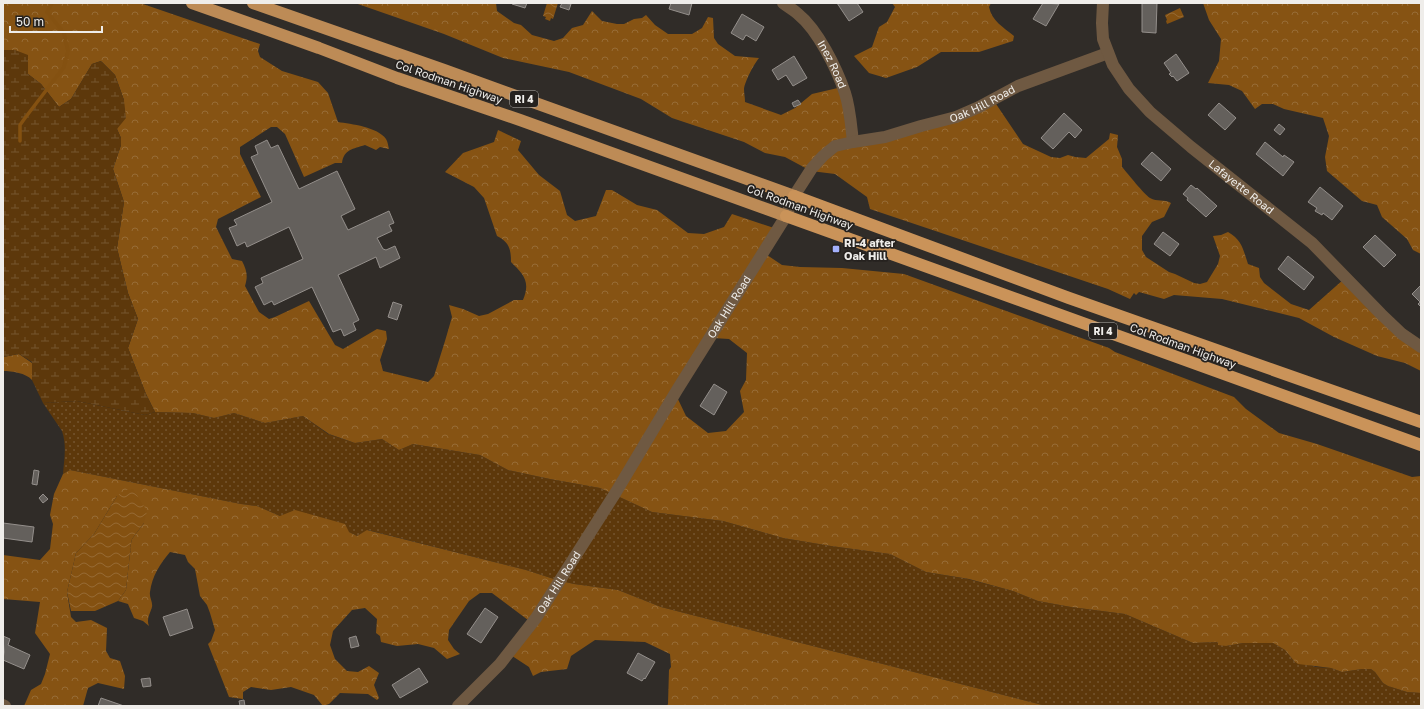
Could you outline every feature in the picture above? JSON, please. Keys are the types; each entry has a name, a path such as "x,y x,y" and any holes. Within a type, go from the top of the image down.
{"highway":[{"name":"Col Rodman Highway","path":"192,3 1421,445"},
{"name":"Col Rodman Highway","path":"253,3 794,196 1069,298 1421,422"}],"street":[{"name":"Inez Road","path":"783,3 799,14 807,23 828,54 845,94 849,110 853,142"},
{"name":"Lafayette Road","path":"1103,3 1103,39 1108,52 1120,77 1150,112 1191,147 1312,243 1391,324 1421,347"},
{"name":"Oak Hill Road","path":"458,706 500,664 536,618 786,216 794,196 802,182 823,156 835,146 885,137 956,117 979,107 1018,86 1108,52"}],"green space":[{"path":"3,3 140,3 260,44 258,51 260,57 282,71 318,82 328,93 338,122 371,129 382,135 387,140 389,149 380,147 376,150 365,145 347,152 342,163 335,163 304,177 285,134 277,127 271,127 240,147 240,154 261,197 218,219 216,227 232,259 242,261 246,274 245,286 259,312 269,319 309,301 335,345 343,349 377,329 386,331 387,339 380,360 383,371 428,382 434,376 452,317 449,305 479,316 488,314 514,300 523,300 526,283 522,274 511,262 510,250 507,243 497,236 484,198 474,187 445,172 463,153 494,142 498,130 521,141 518,150 539,175 560,191 567,215 575,221 596,216 606,190 612,190 637,205 657,210 688,233 704,234 724,227 732,214 777,229 764,253 782,265 842,268 904,274 1109,348 1115,352 1234,397 1246,409 1279,433 1317,444 1412,477 1421,476 1421,693 1407,692 1388,686 1383,683 1371,669 1342,672 1331,668 1298,664 1285,650 1273,643 1243,643 1226,646 1218,645 1218,642 1193,643 1125,614 1038,601 1013,591 969,579 926,572 890,554 783,538 723,521 652,512 600,488 508,470 480,455 413,444 399,450 382,439 355,443 329,434 303,416 265,423 234,413 214,418 193,413 155,412 146,394 128,348 138,319 128,293 117,248 124,202 113,169 121,145 121,138 117,129 124,100 115,75 101,61 92,64 71,99 59,107 41,84 28,74 15,50 3,50","holes":["713,338 729,339 747,353 746,380 740,391 744,412 726,431 708,433 686,416 676,395"]},
{"path":"355,3 496,3 497,11 514,23 521,25 532,35 554,41 563,38 572,28 583,25 592,11 602,21 617,24 624,24 634,19 642,18 646,15 655,25 668,34 692,34 702,28 708,17 713,18 714,38 718,44 735,56 759,58 750,73 744,89 745,102 781,115 795,108 812,94 842,87 857,141 994,101 1023,144 1051,157 1060,158 1068,155 1086,158 1109,139 1110,133 1118,135 1117,147 1122,159 1122,167 1147,196 1155,200 1171,203 1164,217 1152,222 1142,236 1142,250 1146,257 1169,272 1194,283 1200,284 1207,282 1218,264 1220,256 1213,236 1228,232 1239,242 1248,264 1259,268 1260,277 1264,283 1291,304 1309,310 1344,279 1421,345 1421,371 1405,363 1377,356 1334,337 1299,318 1222,299 1174,295 1164,299 1139,292 1136,295 1134,293 1130,299 1108,289 870,209 867,197 835,174 811,171 785,157 765,153 744,142 672,118 641,99 569,72 503,58 444,34"},
{"path":"892,3 991,3 989,7 990,12 998,23 1014,36 1013,41 979,52 941,52 917,67 886,78 869,73 854,56 872,47 879,27 887,22 895,7"},
{"path":"1203,3 1421,3 1421,254 1413,250 1407,239 1382,217 1377,205 1362,201 1327,171 1325,157 1329,136 1323,118 1284,109 1273,104 1262,104 1255,109 1242,91 1229,85 1208,83 1219,61 1221,39 1209,20"},
{"path":"3,50 15,50 28,55 28,74 41,84 59,107 71,99 92,64 101,61 115,75 124,100 126,118 117,129 121,138 121,145 113,169 124,202 117,248 128,293 138,319 128,348 146,394 155,412 145,415 77,401 43,403 32,380 32,362 19,354 3,357"},
{"path":"19,354 32,363 32,380 23,374 3,371 3,357"},
{"path":"77,401 145,415 155,412 193,413 214,418 234,413 265,423 303,416 328,434 355,443 382,439 399,450 413,444 480,455 508,470 600,488 652,512 723,521 783,538 890,554 926,572 968,579 1013,591 1038,601 1125,614 1193,643 1218,642 1226,646 1243,643 1273,643 1285,650 1294,661 1316,667 1331,668 1342,672 1371,669 1383,683 1388,686 1407,692 1421,693 1421,706 1046,706 661,607 618,590 557,580 526,570 368,530 357,536 349,532 280,516 257,506 70,470 63,474 65,448 64,437 62,431 43,403"},
{"path":"70,470 257,506 280,516 295,510 345,524 349,532 357,536 367,530 526,570 557,580 618,590 661,607 1046,706 667,706 669,670 671,667 670,654 645,642 595,640 571,656 567,669 541,672 533,676 529,667 506,652 528,620 492,593 480,593 469,601 449,630 448,640 454,649 460,654 447,659 434,648 418,644 397,646 381,642 380,636 376,633 377,619 365,608 352,610 333,631 330,645 335,659 347,671 358,672 369,666 379,673 374,685 379,698 377,700 368,694 340,693 329,704 323,706 314,695 291,687 271,690 251,687 243,692 243,699 229,697 208,644 211,641 215,630 210,613 207,605 200,596 195,569 188,562 185,555 170,552 157,570 150,592 152,607 148,619 149,626 143,621 134,618 128,604 118,601 126,590 132,539 144,523 117,496 94,534 76,553 67,592 71,617 76,622 91,620 107,628 106,651 110,658 120,661 125,676 124,689 98,683 88,688 83,706 24,706 31,690 41,684 50,654 35,633 40,602 3,599 3,555 40,560 50,549 53,524 50,515 54,494 63,474"}],"water":[{"path":"547,3 558,3 553,19 551,18 550,21 545,19 546,17 543,16"},
{"path":"1180,8 1184,17 1167,24 1165,15"},
{"path":"133,489 147,511 144,523 132,539 126,590 118,601 95,611 71,611 67,592 76,553 94,534 117,496 125,490"}],"building":[{"path":"512,3 527,3 525,8"},
{"path":"562,3 571,4 569,10 560,7"},
{"path":"671,3 692,3 689,15 669,9"},
{"path":"837,3 857,3 863,12 849,21"},
{"path":"1043,3 1059,4 1046,26 1033,19"},
{"path":"1142,3 1157,3 1156,33 1142,32"},
{"path":"742,14 764,27 756,41 746,35 743,40 731,33"},
{"path":"1176,54 1189,73 1177,81 1169,74 1171,73 1164,63"},
{"path":"794,56 807,78 793,86 786,75 778,80 772,70"},
{"path":"798,100 801,104 794,107 792,103"},
{"path":"1219,103 1236,118 1225,130 1208,115"},
{"path":"1064,113 1082,130 1075,138 1069,132 1053,149 1041,138"},
{"path":"1279,124 1285,129 1280,135 1274,130"},
{"path":"267,140 271,148 278,145 299,189 337,171 355,209 341,216 348,230 389,211 394,223 389,225 392,231 377,238 383,249 386,250 395,246 400,258 380,268 376,257 338,275 359,320 353,323 356,330 344,336 341,329 333,332 312,287 274,305 272,301 264,305 255,287 263,283 261,278 303,259 289,227 247,247 245,242 237,246 229,228 237,225 234,220 272,202 251,157 258,154 255,146"},
{"path":"1265,142 1283,157 1284,155 1294,162 1283,176 1256,154"},
{"path":"1152,152 1171,169 1161,181 1141,164"},
{"path":"1191,185 1196,189 1197,188 1217,206 1206,217 1187,200 1188,198 1183,194"},
{"path":"1320,187 1343,206 1332,220 1323,213 1322,215 1315,211 1317,208 1308,202"},
{"path":"1163,232 1179,244 1170,256 1154,244"},
{"path":"1375,235 1396,255 1384,267 1363,247"},
{"path":"1288,256 1314,277 1304,290 1278,269"},
{"path":"1421,285 1421,307 1418,304 1420,302 1412,294"},
{"path":"393,302 402,305 397,320 388,317"},
{"path":"714,384 727,392 714,415 700,406"},
{"path":"34,470 39,471 37,485 32,484"},
{"path":"43,494 48,499 43,503 39,498"},
{"path":"3,523 34,527 32,542 3,538"},
{"path":"485,608 498,617 481,643 467,634"},
{"path":"187,609 193,628 170,636 163,617"},
{"path":"3,636 10,639 8,645 30,655 24,669 3,660"},
{"path":"356,636 359,646 351,648 349,638"},
{"path":"638,653 655,662 645,679 644,678 642,681 627,673"},
{"path":"419,668 428,682 400,698 392,685"},
{"path":"150,678 151,686 143,687 141,679"},
{"path":"101,698 124,706 98,706"},
{"path":"244,700 245,706 240,706 239,701"}],"waterway":[{"path":"20,141 20,125 64,67 68,51 64,33 47,12 52,3"}],"place":[{"name":"RI-4 after Oak Hill","path":"836,249"}]}
